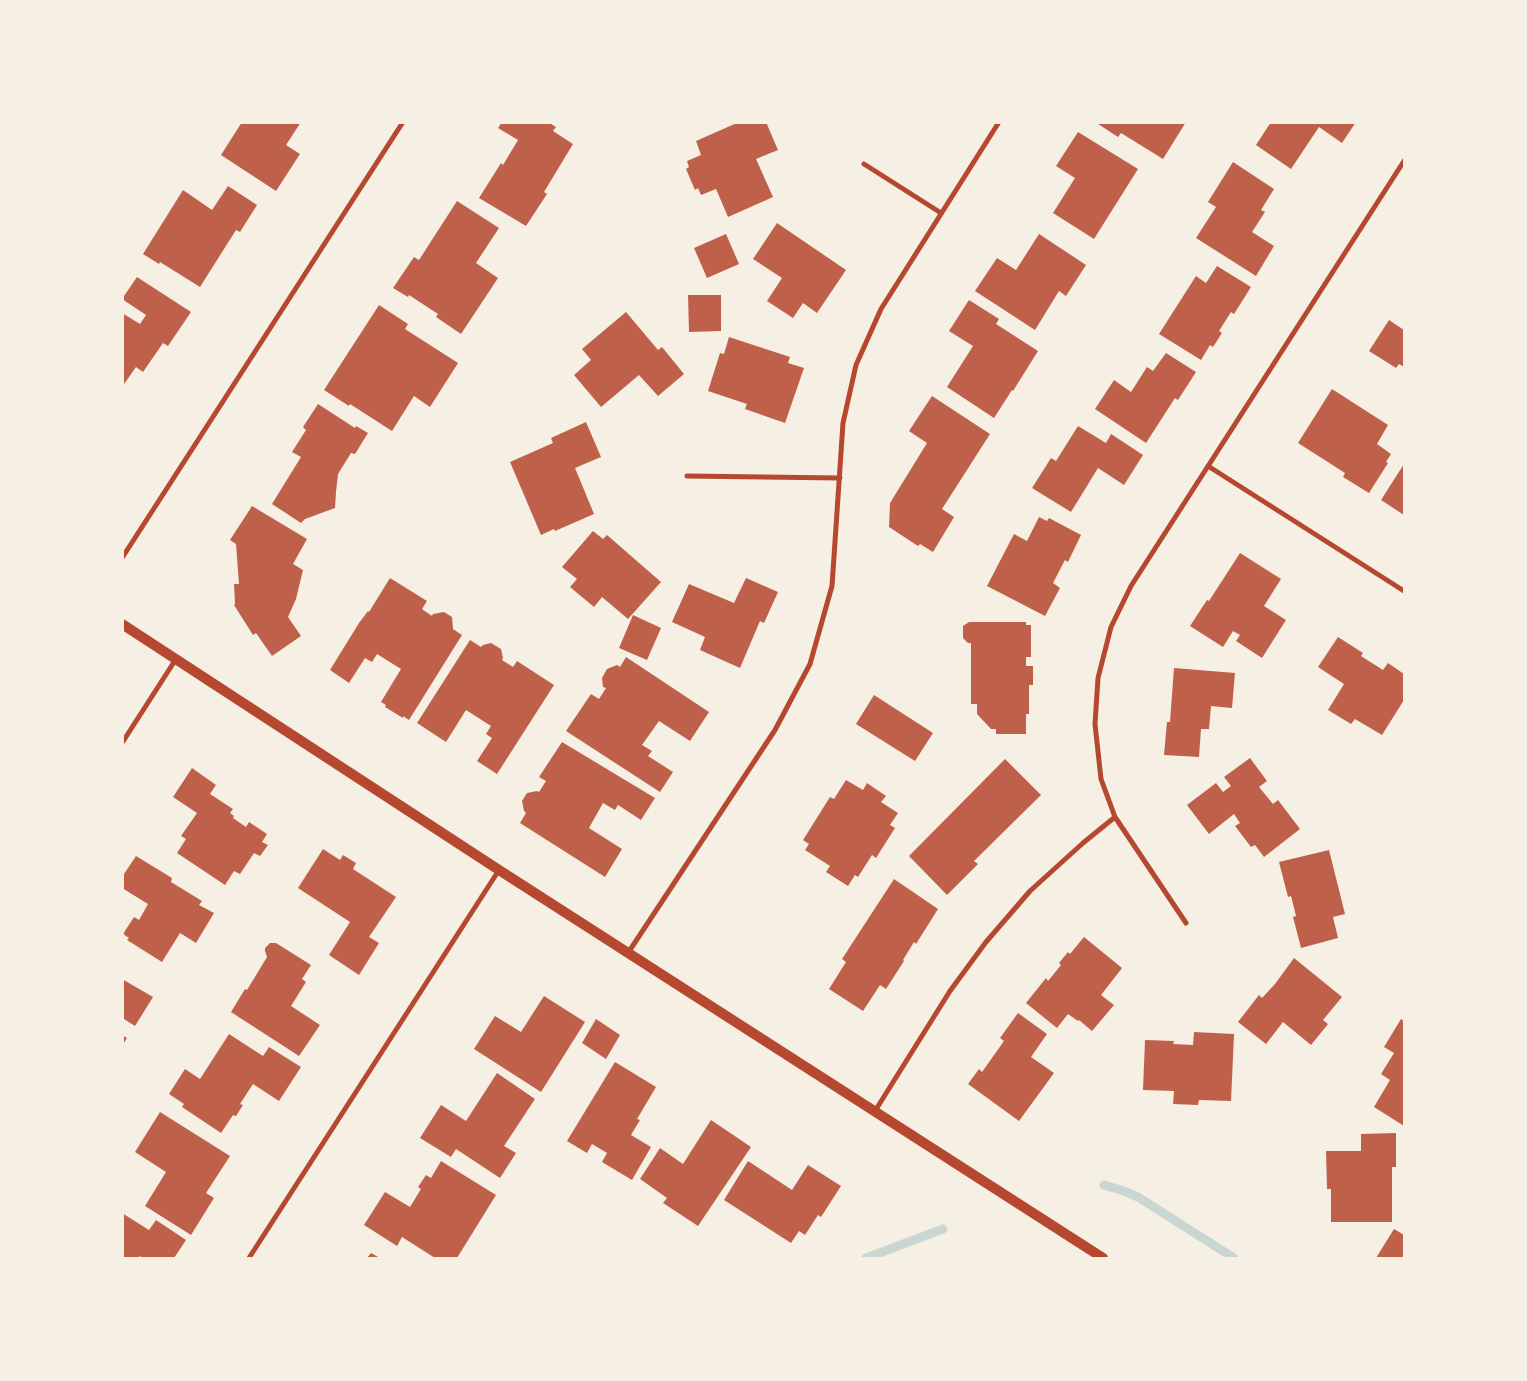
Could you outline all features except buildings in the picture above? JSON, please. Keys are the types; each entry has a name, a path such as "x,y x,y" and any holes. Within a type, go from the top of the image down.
{"main road":[{"path":"122,624 499,870 1102,1258"}],"street":[{"path":"122,558 403,122"},
{"path":"628,953 775,730 810,664 832,586 843,423 856,365 881,308 999,122"},
{"path":"1186,923 1115,817 1101,779 1095,724 1098,678 1110,627 1131,586 1404,161"},
{"path":"864,164 942,213"},
{"path":"1208,466 1404,592"},
{"path":"687,476 840,478"},
{"path":"122,743 177,659"},
{"path":"874,1111 950,991 986,942 1030,890 1115,817"},
{"path":"249,1258 499,870"}],"waterway":[{"path":"1104,1185 1138,1197 1234,1258"},
{"path":"866,1258 943,1229"}]}
